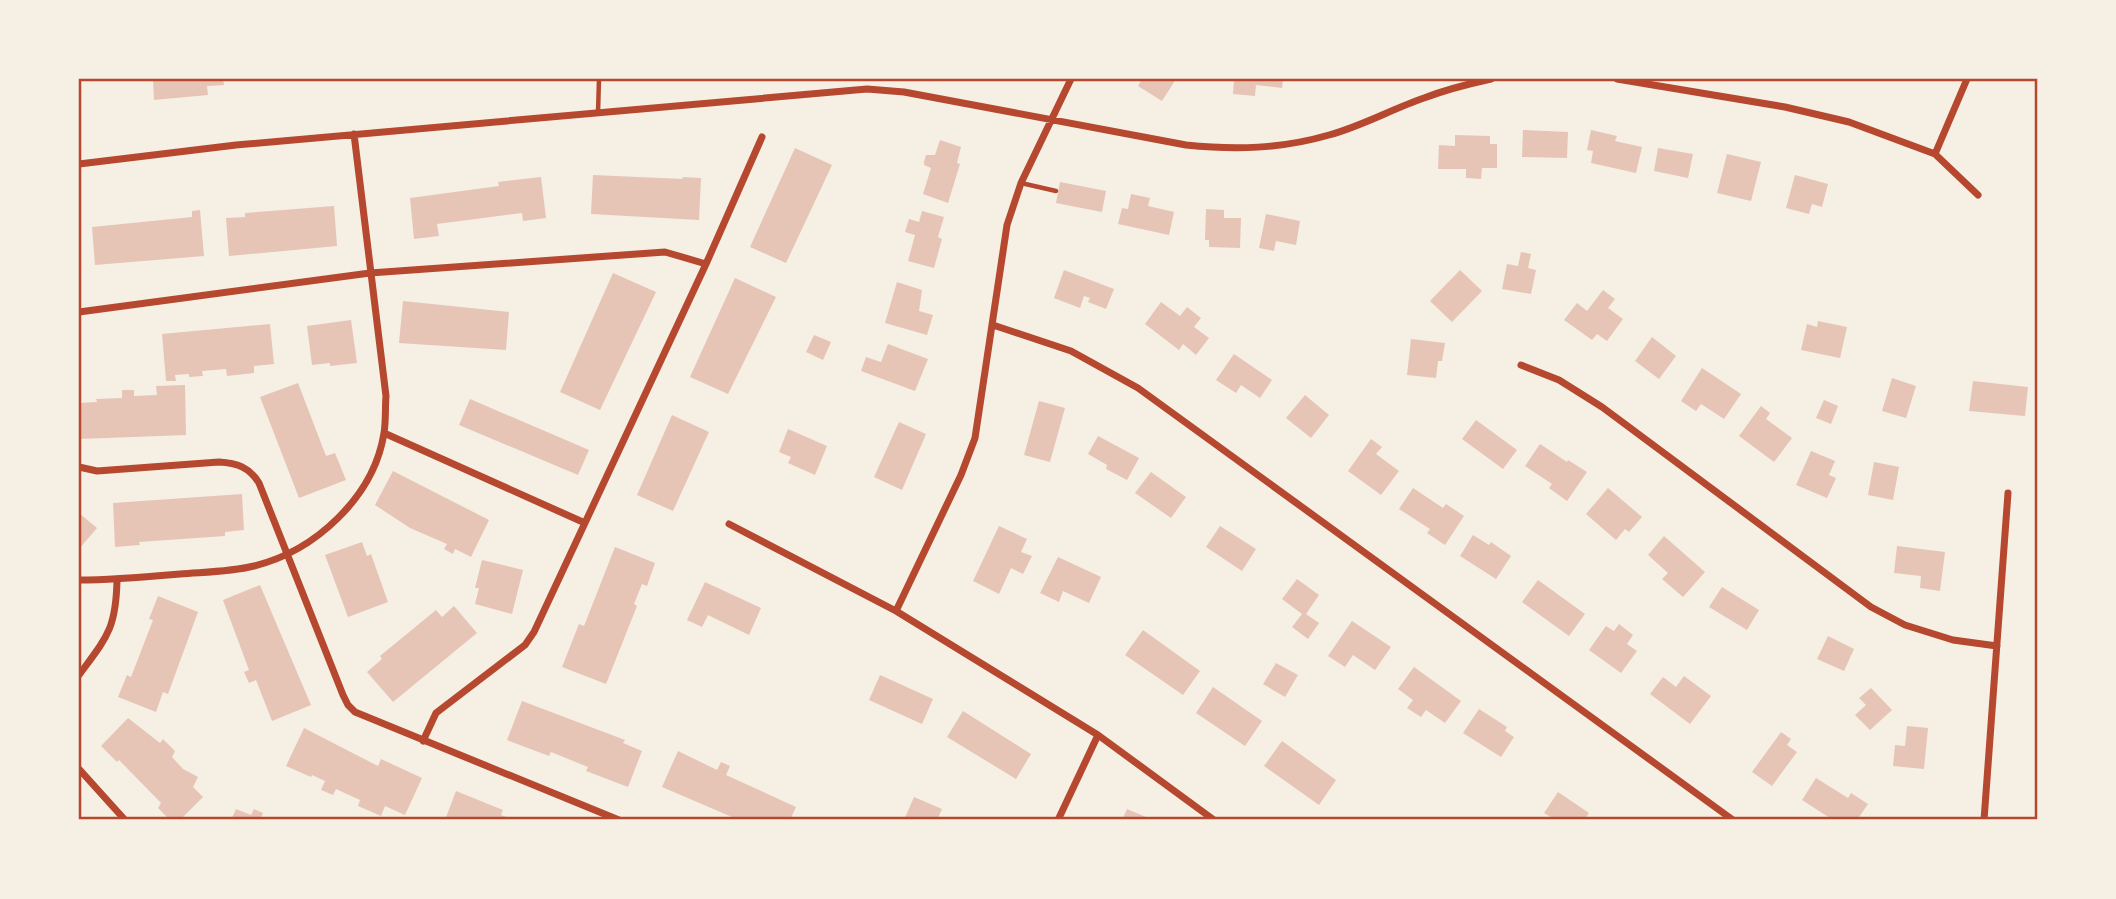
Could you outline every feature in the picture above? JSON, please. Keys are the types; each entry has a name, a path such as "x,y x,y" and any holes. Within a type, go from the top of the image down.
{"street":[{"path":"896,611 961,475 975,438 1007,225 1021,183 1071,79"},
{"path":"79,164 223,146 867,89 904,92 1186,145 1225,149 1268,147 1292,145 1331,135 1423,98 1491,79"},
{"path":"1617,79 1681,88 1849,122 1935,154 1978,195"},
{"path":"1935,154 1968,79"},
{"path":"79,580 117,580 253,566 287,554 317,538 352,503 367,480 384,433 386,396 354,134"},
{"path":"423,741 436,713 525,645 534,632 706,264 762,137"},
{"path":"79,312 369,273 665,252 706,264"},
{"path":"992,325 1071,351 1138,388 1732,820"},
{"path":"1521,365 1559,380 1602,407 1871,607 1917,629 1952,640 1997,646"},
{"path":"384,433 585,523"},
{"path":"79,467 97,471 219,463 241,466 259,483 348,705 363,717 619,820"},
{"path":"1984,820 2008,493"},
{"path":"729,524 896,611 1098,735 1214,820"},
{"path":"79,675 112,625 117,609 117,580"},
{"path":"1058,820 1098,735"},
{"path":"79,769 125,820"}],"lane":[{"path":"598,113 599,79"},
{"path":"1021,183 1056,191"}],"building":[{"path":"153,79 223,79 224,85 207,86 208,95 154,100"},
{"path":"1142,79 1176,79 1162,101 1138,86"},
{"path":"1234,79 1283,79 1282,88 1256,85 1255,96 1233,94"},
{"path":"1523,130 1568,132 1567,158 1522,157"},
{"path":"1591,130 1617,136 1615,141 1642,147 1636,173 1591,163 1593,151 1587,150"},
{"path":"1455,135 1490,136 1490,144 1497,144 1497,168 1482,168 1481,179 1466,178 1466,169 1438,169 1439,145 1455,146"},
{"path":"940,140 961,147 957,163 960,164 948,203 923,194 931,168 924,165 926,155 935,155"},
{"path":"795,148 832,165 786,263 750,247"},
{"path":"1658,148 1693,154 1688,178 1654,171"},
{"path":"1727,154 1761,162 1751,201 1717,193"},
{"path":"593,175 701,178 699,220 591,214"},
{"path":"1795,175 1828,184 1822,207 1812,204 1809,214 1786,208"},
{"path":"541,177 546,218 523,221 522,213 437,224 439,236 414,239 410,198 499,186 498,182"},
{"path":"1060,182 1106,191 1102,212 1056,203"},
{"path":"1131,194 1150,198 1148,206 1174,212 1169,235 1118,224 1122,208 1128,209"},
{"path":"334,206 337,246 229,256 226,218 245,217 245,213"},
{"path":"1206,209 1224,210 1224,218 1241,218 1240,248 1209,247 1209,240 1205,240"},
{"path":"200,210 204,256 95,265 92,227 192,217 192,211"},
{"path":"922,211 944,217 938,237 942,239 934,268 908,261 915,235 905,232 909,219 919,222"},
{"path":"1266,214 1300,221 1296,245 1276,241 1274,251 1259,248"},
{"path":"1521,252 1531,254 1528,268 1536,270 1531,294 1502,289 1507,264 1518,266"},
{"path":"1064,270 1114,289 1106,309 1088,302 1090,298 1084,296 1080,308 1054,298"},
{"path":"1460,270 1482,291 1452,322 1430,301"},
{"path":"613,273 656,292 600,410 560,392"},
{"path":"735,278 776,297 728,394 690,377"},
{"path":"897,282 922,290 919,311 933,315 927,335 885,323"},
{"path":"1603,290 1615,299 1608,308 1623,319 1607,341 1597,334 1592,340 1564,320 1577,303 1587,311"},
{"path":"403,301 509,312 506,350 399,343"},
{"path":"1161,302 1180,316 1187,307 1201,318 1194,327 1209,338 1196,355 1183,344 1179,350 1145,324"},
{"path":"351,320 357,363 312,365 307,326"},
{"path":"1818,321 1847,327 1840,358 1801,350 1807,324 1817,327"},
{"path":"270,324 274,364 254,366 254,373 227,376 226,369 202,371 203,376 175,375 176,381 166,381 162,334"},
{"path":"814,335 831,342 823,360 806,352"},
{"path":"1652,337 1676,356 1659,379 1635,361"},
{"path":"1411,339 1445,343 1442,361 1438,361 1436,378 1407,375"},
{"path":"888,344 928,359 915,391 861,371 866,357 881,362"},
{"path":"1234,354 1272,380 1260,398 1241,385 1236,393 1216,380"},
{"path":"1702,368 1741,394 1724,419 1701,404 1696,411 1681,401"},
{"path":"1892,378 1916,386 1906,418 1882,411"},
{"path":"1973,381 2028,387 2025,416 1969,411"},
{"path":"298,383 326,456 335,453 346,480 299,498 260,397"},
{"path":"185,385 186,435 79,439 79,403 122,398 122,390 134,390 134,396 157,395 156,386"},
{"path":"1305,395 1329,415 1311,438 1286,418"},
{"path":"470,399 589,450 578,475 459,425"},
{"path":"1824,400 1838,406 1831,424 1816,418"},
{"path":"1039,401 1065,408 1050,462 1024,455"},
{"path":"1761,406 1770,413 1766,419 1792,438 1774,462 1739,436"},
{"path":"672,415 709,432 673,511 637,495"},
{"path":"1476,420 1517,450 1503,469 1462,439"},
{"path":"899,422 926,434 902,490 874,477"},
{"path":"788,429 827,446 815,475 788,463 791,457 779,452"},
{"path":"1098,436 1139,458 1127,480 1106,469 1107,465 1088,454"},
{"path":"1371,439 1382,447 1376,454 1399,471 1381,495 1348,471"},
{"path":"1540,444 1587,472 1567,501 1549,488 1552,484 1525,466"},
{"path":"1811,451 1835,461 1829,475 1836,478 1827,498 1796,485"},
{"path":"1874,462 1899,467 1893,500 1868,495"},
{"path":"393,471 489,520 471,557 455,549 453,554 444,549 447,544 410,528 375,505"},
{"path":"1151,472 1186,497 1171,518 1135,493"},
{"path":"1413,488 1443,508 1446,504 1464,516 1445,545 1427,533 1430,529 1399,509"},
{"path":"1608,488 1642,517 1629,532 1625,529 1616,540 1586,514"},
{"path":"242,494 244,530 225,532 225,536 139,542 140,545 115,547 113,503"},
{"path":"79,513 97,528 79,549"},
{"path":"999,526 1027,539 1021,552 1032,556 1023,574 1011,568 999,594 973,581"},
{"path":"1220,526 1256,549 1242,571 1206,547"},
{"path":"1473,535 1489,545 1491,542 1511,556 1496,579 1460,556"},
{"path":"1664,536 1705,572 1683,597 1662,579 1668,573 1648,555"},
{"path":"362,542 367,556 371,554 388,602 348,617 325,555"},
{"path":"1897,546 1945,552 1940,591 1920,588 1921,576 1894,573"},
{"path":"615,547 655,563 647,586 642,584 634,604 637,606 606,684 562,667 579,624 584,626"},
{"path":"1058,557 1101,577 1089,603 1063,591 1059,602 1040,593"},
{"path":"482,560 523,570 512,614 475,604 479,588 475,588"},
{"path":"1297,579 1319,595 1306,614 1319,623 1308,639 1292,627 1302,614 1282,599"},
{"path":"1538,580 1585,614 1569,636 1522,602"},
{"path":"705,582 761,608 749,635 708,615 702,627 687,620"},
{"path":"260,585 311,705 272,721 256,680 249,683 244,672 249,670 223,600"},
{"path":"1722,587 1759,610 1747,630 1709,607"},
{"path":"158,596 198,612 168,694 163,692 156,712 118,697 127,675 131,677 153,620 149,619"},
{"path":"454,606 477,633 393,702 367,672 382,659 380,656 436,610 442,617"},
{"path":"1352,621 1391,647 1375,670 1353,655 1345,667 1328,656"},
{"path":"1619,624 1633,635 1627,644 1637,651 1621,673 1589,650 1606,626 1614,631"},
{"path":"1143,630 1200,671 1183,695 1125,655"},
{"path":"1828,636 1854,649 1844,671 1817,659"},
{"path":"1276,663 1298,675 1285,697 1263,684"},
{"path":"1414,667 1461,701 1445,723 1426,710 1421,717 1407,708 1413,700 1398,689"},
{"path":"880,675 933,699 922,724 869,700"},
{"path":"1684,676 1711,696 1690,724 1650,694 1663,677 1676,687"},
{"path":"1213,687 1262,721 1245,746 1196,713"},
{"path":"1871,688 1892,710 1870,730 1855,715 1866,705 1859,698"},
{"path":"522,701 625,740 623,743 642,751 628,787 586,771 588,767 551,752 549,756 507,740"},
{"path":"1479,709 1507,727 1505,731 1514,737 1501,757 1463,733"},
{"path":"963,711 1031,754 1016,779 947,737"},
{"path":"128,718 160,743 163,739 175,751 172,757 183,769 198,777 193,787 203,797 180,820 168,818 158,808 161,803 119,760 117,762 101,746"},
{"path":"1907,726 1928,728 1924,769 1893,766 1895,745 1905,746"},
{"path":"304,728 378,766 381,759 422,778 405,815 385,806 381,816 358,806 360,800 336,789 333,795 321,790 325,781 286,766"},
{"path":"1781,732 1791,739 1787,745 1797,752 1772,786 1752,772"},
{"path":"1282,741 1336,780 1319,805 1264,766"},
{"path":"678,751 717,770 721,762 730,766 726,775 796,807 790,820 739,820 662,787"},
{"path":"1816,778 1848,798 1851,793 1868,804 1857,820 1833,820 1802,800"},
{"path":"456,791 503,810 501,815 515,820 445,820"},
{"path":"1558,792 1589,813 1584,820 1556,820 1544,813"},
{"path":"914,797 942,809 937,820 904,820"},
{"path":"236,809 251,815 254,809 263,813 260,820 231,820"},
{"path":"1127,809 1153,820 1122,820"}]}
